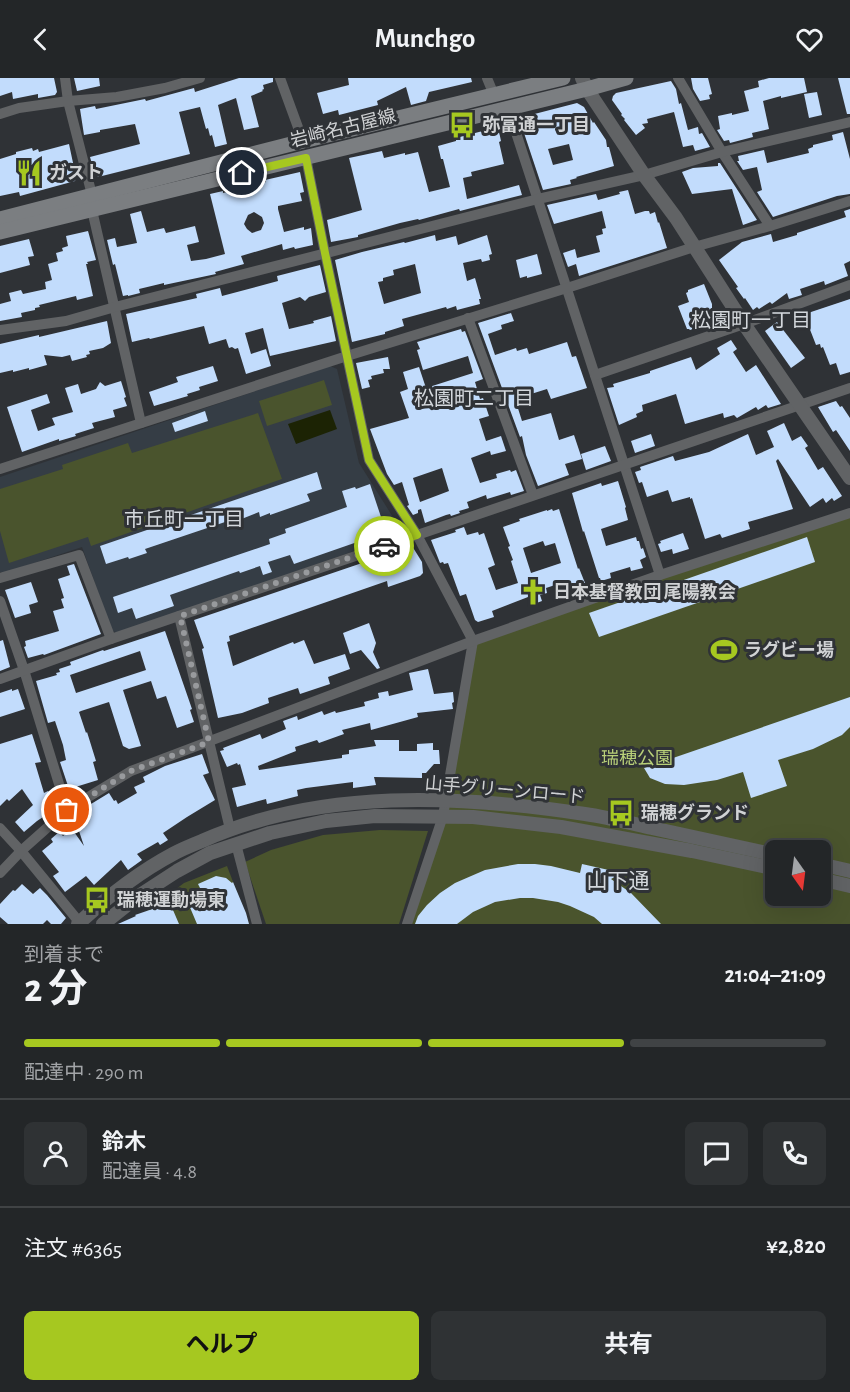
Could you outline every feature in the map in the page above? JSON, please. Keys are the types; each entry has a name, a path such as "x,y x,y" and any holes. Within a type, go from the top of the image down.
{"main road":[{"name":"岩崎名古屋線","path":"0,232 303,141 563,78"},
{"name":"岩崎名古屋線","path":"0,219 92,203 306,158 508,108 585,83 626,78"}],"street":[{"path":"65,78 68,101 141,423"},
{"path":"0,114 20,108 68,101 117,97 165,88 200,78"},
{"path":"280,78 303,141"},
{"path":"488,78 494,95"},
{"path":"678,78 770,226"},
{"path":"585,83 644,175 676,218 744,324 850,478"},
{"path":"508,108 660,575"},
{"path":"0,330 66,321 538,199 644,175 722,152 850,122"},
{"path":"306,158 369,460 417,535 473,641 443,816 407,924"},
{"path":"0,469 347,356 694,247 850,201"},
{"path":"595,375 850,285"},
{"path":"468,318 533,495"},
{"path":"0,679 111,639 850,388"},
{"path":"0,873 21,850 67,810 131,771 473,641 660,575 850,513"},
{"path":"0,578 79,555 111,639"},
{"path":"0,601 67,810"},
{"path":"180,616 230,829"},
{"name":"山手グリーンロード","path":"79,923 132,881 173,854 230,829 317,808 374,802 474,801 587,814 765,853"},
{"name":"山手グリーンロード","path":"103,924 137,897 210,853 270,833 326,821 375,816 473,817 561,827 765,867"},
{"path":"0,828 21,850 79,923"},
{"path":"236,844 257,924"},
{"path":"831,867 850,871"},
{"path":"831,882 850,886"}],"shaded area":[{"path":"330,366 337,369 359,463 401,530 400,535 119,633 112,631 82,547 4,573 0,572 0,477"},
{"path":"330,410 337,429 296,444 288,424"}],"green space":[{"path":"324,380 332,405 267,426 259,401"},
{"path":"258,413 282,479 91,546 88,537 9,563 0,531 0,489 63,469 62,465 128,443 132,453"},
{"name":"瑞穂公園","path":"850,513 850,924 407,924 443,816 473,641"},
{"path":"380,830 428,831 399,924 266,924 245,862 271,850 323,835"},
{"path":"227,866 249,924 130,924 184,883"}],"building":[{"path":"0,78 54,78 57,92 55,95 38,98 38,94 13,99 12,92 0,96"},
{"path":"74,78 99,78 100,86 77,91"},
{"path":"239,78 273,78 273,82 263,85 263,91 251,96 259,127 244,130 236,98 218,105 227,144 215,147 212,135 210,136 208,128 206,129 200,107 179,112 190,154 98,177 90,157 140,144 135,124 84,135 80,109 95,106 96,109 145,99 146,101 194,88 195,92"},
{"path":"348,78 471,78 472,82 429,92 426,101 411,105 406,87 377,101 378,105 339,115 338,110 323,114 317,93 349,85"},
{"path":"691,78 708,78 712,94 709,95 710,99 700,101 693,89"},
{"path":"769,78 804,78 807,92 763,101 769,129 752,133 753,137 730,143 729,140 724,141 717,130 720,129 718,116 749,111 744,91 759,87 758,81"},
{"path":"838,78 850,78 850,114 847,114"},
{"path":"671,81 676,89 679,104 681,103 688,130 698,127 699,134 702,133 710,147 695,151 693,145 683,147 674,112 647,119 648,123 642,124 645,128 636,135 612,100 616,93"},
{"path":"817,92 822,115 809,118 804,94"},
{"path":"577,103 584,107 606,140 614,166 576,177 570,180 571,184 543,190 519,118","holes":["569,144 573,160 553,165 548,149"]},
{"path":"498,127 504,164 471,172 472,176 463,178 467,199 519,185 522,195 400,223 358,235 358,237 331,242 327,220 362,210 349,158 382,151 384,158 418,152 429,192 450,187 438,146 456,141 456,138"},
{"path":"843,132 850,159 850,194 837,196 773,217 757,192 762,190 757,167 743,170 737,161 739,161 738,156 764,150 767,163 809,153 808,149 813,145 833,140 832,135"},
{"path":"69,144 75,181 20,196 19,192 0,196 0,159 32,148 33,151 38,149 39,152"},
{"path":"718,163 757,220 743,225 732,189 692,194 682,172 693,168 718,166"},
{"path":"300,172 304,192 300,193 302,201 278,206 278,209 284,232 304,227 304,230 311,228 313,245 283,250 282,244 241,256 244,264 215,272 216,274 164,285 164,283 139,289 140,293 123,296 107,240 115,238 117,247 137,243 130,214 141,211 147,232 164,228 166,233 195,226 199,242 187,245 191,261 206,259 225,254 210,194 223,191 223,193 266,182 265,180","holes":["254,212 262,217 264,223 261,230 252,233 244,224 248,215"]},
{"path":"628,190 635,214 645,211 649,211 650,214 655,212 667,248 579,276 576,264 568,267 563,253 575,249 577,258 600,252 596,236 603,234 602,229 606,228 602,211 554,224 547,205 596,194 598,200"},
{"path":"850,209 850,261 844,264 848,276 825,285 824,281 800,289 802,295 789,299 787,293 772,304 770,302 753,310 719,260 742,242 771,234 773,242 797,235 797,233 846,217 844,211"},
{"path":"88,231 96,260 86,264 93,296 77,300 76,296 39,305 40,307 35,310 21,313 22,317 0,321 0,304 11,301 9,293 21,290 23,294 46,289 45,282 52,280 48,264 58,261 56,253 68,246 66,236"},
{"path":"435,235 436,241 456,236 458,245 487,235 492,254 489,255 490,260 482,262 481,259 463,263 467,281 475,278 481,299 479,299 480,304 457,310 456,306 447,309 446,307 402,319 404,326 385,332 385,334 352,342 335,260","holes":["415,264 421,293 384,304 378,282 394,275 393,270"]},
{"path":"29,239 34,256 28,257 30,265 0,273 0,246"},
{"path":"537,254 542,274 520,278 516,260"},
{"path":"320,265 326,292 309,297 305,301 300,297 282,303 289,329 331,316 336,341 270,356 263,328 245,333 251,354 266,349 271,366 246,374 238,348 229,348 226,339 209,344 204,326 132,342 126,314 197,298 196,294 220,288 222,296 278,281 277,276"},
{"path":"704,284 715,318 697,324 698,327 687,329 678,306 689,302 686,293 688,290"},
{"path":"850,299 850,372 840,375 836,363 830,365 823,347 821,348 820,344 816,345 809,327 804,329 798,312 807,309 808,313"},
{"path":"511,313 514,321 501,325 502,329 488,334 495,355 516,348 517,351 527,348 529,354 567,342 572,357 576,356 587,388 551,399 547,389 515,399 522,421 551,413 559,440 574,435 582,459 565,464 569,475 538,486 526,455 522,436 520,437 478,323"},
{"path":"107,321 111,343 103,348 89,351 90,354 86,355 87,357 72,361 70,355 62,357 44,355 47,365 29,370 29,368 0,373 0,344"},
{"path":"777,322 805,358 791,368 765,331"},
{"path":"461,329 462,332 465,331 483,379 475,382 480,399 483,398 489,416 479,419 486,441 501,436 506,451 491,455 490,451 471,458 480,483 497,478 496,474 516,470 524,491 511,495 510,492 487,499 486,495 467,502 469,508 459,511 460,513 446,515 425,523 421,509 413,515 407,506 409,505 402,482 394,485 387,474 370,429 409,418 400,392 408,389 403,372 419,367 426,388 473,373 468,356 423,370 417,342","holes":["442,468 449,491 420,502 413,478"]},
{"path":"731,340 737,349 733,352 746,372 756,365 781,404 768,408 766,405 758,410 756,407 737,418 734,415 724,418 723,413 685,424 676,394 642,405 643,411 636,414 637,417 619,425 607,388 691,357 696,370 720,354 717,348"},
{"path":"388,357 390,369 383,369 384,373 371,376 372,379 368,380 370,387 362,389 356,363"},
{"path":"213,366 218,381 199,387 200,390 187,394 188,396 154,406 149,392 178,382 176,377"},
{"path":"121,381 127,406 113,410 115,417 92,423 94,428 75,434 76,436 59,441 59,439 22,452 7,407 47,394 50,403 31,410 38,431 55,425 52,418 73,412 65,388 78,384 81,394 96,389 100,382 105,386"},
{"path":"836,401 850,418 850,451 836,430 833,432 818,407"},
{"path":"205,411 208,421 175,432 172,423"},
{"path":"784,423 792,441 801,436 818,470 823,467 842,496 834,501 832,498 826,503 823,498 810,507 778,459 776,461 793,509 748,522 750,529 722,538 720,534 705,539 692,498 672,502 668,490 647,497 642,482 639,483 635,472 641,470 640,467 673,456 675,461 709,452 748,434 756,455 774,447 767,431"},
{"path":"651,434 655,446 635,453 631,441"},
{"path":"605,446 611,461 586,470 581,454"},
{"path":"317,472 322,489 307,494 310,501 270,515 270,513 260,517 259,512 229,524 228,521 145,549 147,553 106,564 100,546"},
{"path":"618,481 628,520 601,529 606,546 636,537 646,557 640,560 643,568 631,571 630,567 610,573 611,578 601,581 572,493 601,483 602,486"},
{"path":"370,484 386,532 294,564 290,555 268,562 272,572 263,575 260,566 170,595 174,606 136,619 132,608 118,613 113,597 270,544 269,539 286,533 285,529 347,507 342,491"},
{"path":"559,509 578,569 585,583 570,590 567,581 546,588 547,593 540,595 542,601 531,605 528,597 492,611 494,617 478,622 475,620 466,594 460,596 448,563 440,563 431,540 464,527 467,535 484,533 495,565 488,568 496,590 518,583 511,561 513,560 508,547 510,546 503,527 520,521 519,519","holes":["543,541 545,546 555,543 561,563 531,573 523,548"]},
{"path":"683,533 689,549 673,554 672,549 661,552 658,544 661,543 660,541"},
{"path":"807,537 815,562 599,637 589,613"},
{"path":"412,546 422,562 423,573 420,576 388,587 387,581 229,636 230,641 227,642 233,666 293,642 294,644 304,640 314,664 345,654 350,669 328,677 330,684 300,694 298,688 268,698 269,703 242,713 218,718 202,649 204,648 194,620"},
{"path":"74,564 101,634 44,655 28,658 24,647 26,646 25,641 59,631 53,611 64,608 61,599 64,598 58,579 70,575 67,566"},
{"path":"31,582 38,602 29,605 31,613 15,618 5,590"},
{"path":"369,623 376,643 373,652 380,668 377,669 361,650 350,654 343,633"},
{"path":"165,631 192,709 190,710 194,722 177,728 166,696 157,699 151,681 123,690 141,746 129,749 123,746 109,702 79,712 96,761 93,762 98,780 69,789 60,762 66,760 63,745 55,721 48,723 36,681 57,675 56,673 60,672 59,669 71,665 70,662","holes":["140,651 146,670 76,693 70,675"]},
{"path":"3,640 10,667 0,671 0,641"},
{"path":"428,669 434,694 453,692 453,709 417,713 418,717 371,730 370,723 342,730 344,734 319,743 317,740 295,747 296,751 258,766 259,770 342,758 342,755 349,754 349,750 376,746 374,740 399,740 399,751 417,751 417,744 433,743 433,750 439,750 440,764 434,764 426,773 422,773 422,778 374,777 376,785 353,788 353,782 306,788 297,790 298,796 267,804 266,799 237,807 232,788 246,785 240,764 227,767 220,751 224,750 223,748 260,734 262,739 286,729 283,721 297,716 298,720 322,711 324,715 335,711 336,713 365,706 364,702 379,698 378,693 388,691 389,696 413,690 409,673"},
{"path":"12,689 12,691 18,689 25,709 0,717 0,693"},
{"path":"850,697 850,727 842,735 813,749 778,760 787,786 751,798 743,772 717,780 684,785 665,784 650,778 644,768"},
{"path":"32,734 41,762 35,763 44,793 48,791 56,803 52,805 52,811 24,832 15,822 33,805 22,789 0,806 0,744"},
{"path":"202,754 209,773 203,775 215,800 163,833 168,840 160,845 158,842 137,854 142,860 128,870 121,860 94,885 86,876 65,892 53,876 59,872 42,851 53,842 51,839 59,832 63,836 72,829 84,846 77,825 84,820 78,812 109,793 118,804 137,793 134,787 145,782 143,777 165,766"},
{"path":"518,864 551,866 580,873 582,864 622,873 611,879 631,893 661,924 602,924 594,917 558,902 520,898 495,902 473,912 457,924 415,924 427,905 455,883 485,870"},
{"path":"216,876 233,882 249,924 197,924 186,898 202,892 198,884"},
{"path":"22,884 33,894 40,888 47,895 66,918 61,924 51,924 47,920 43,924 8,924 0,917 0,904"},
{"path":"170,903 179,924 118,924 135,915"}],"way so far":[{"path":"67,810 131,771 209,742 180,616 384,546"}],"place":[{"name":"弥富通一丁目","path":"462,125"},
{"name":"ガスト","path":"29,173"},
{"name":"日本基督教団 尾陽教会","path":"533,592"},
{"name":"ラグビー場","path":"724,650"},
{"name":"瑞穂グランド","path":"621,813"},
{"name":"瑞穂運動場東","path":"97,900"}],"district":[{"name":"松園町一丁目","path":"751,320"},
{"name":"松園町二丁目","path":"474,398"},
{"name":"市丘町一丁目","path":"184,519"},
{"name":"山下通","path":"618,881"}],"route":[{"path":"242,173 306,158 369,460 417,535 384,546"}]}
